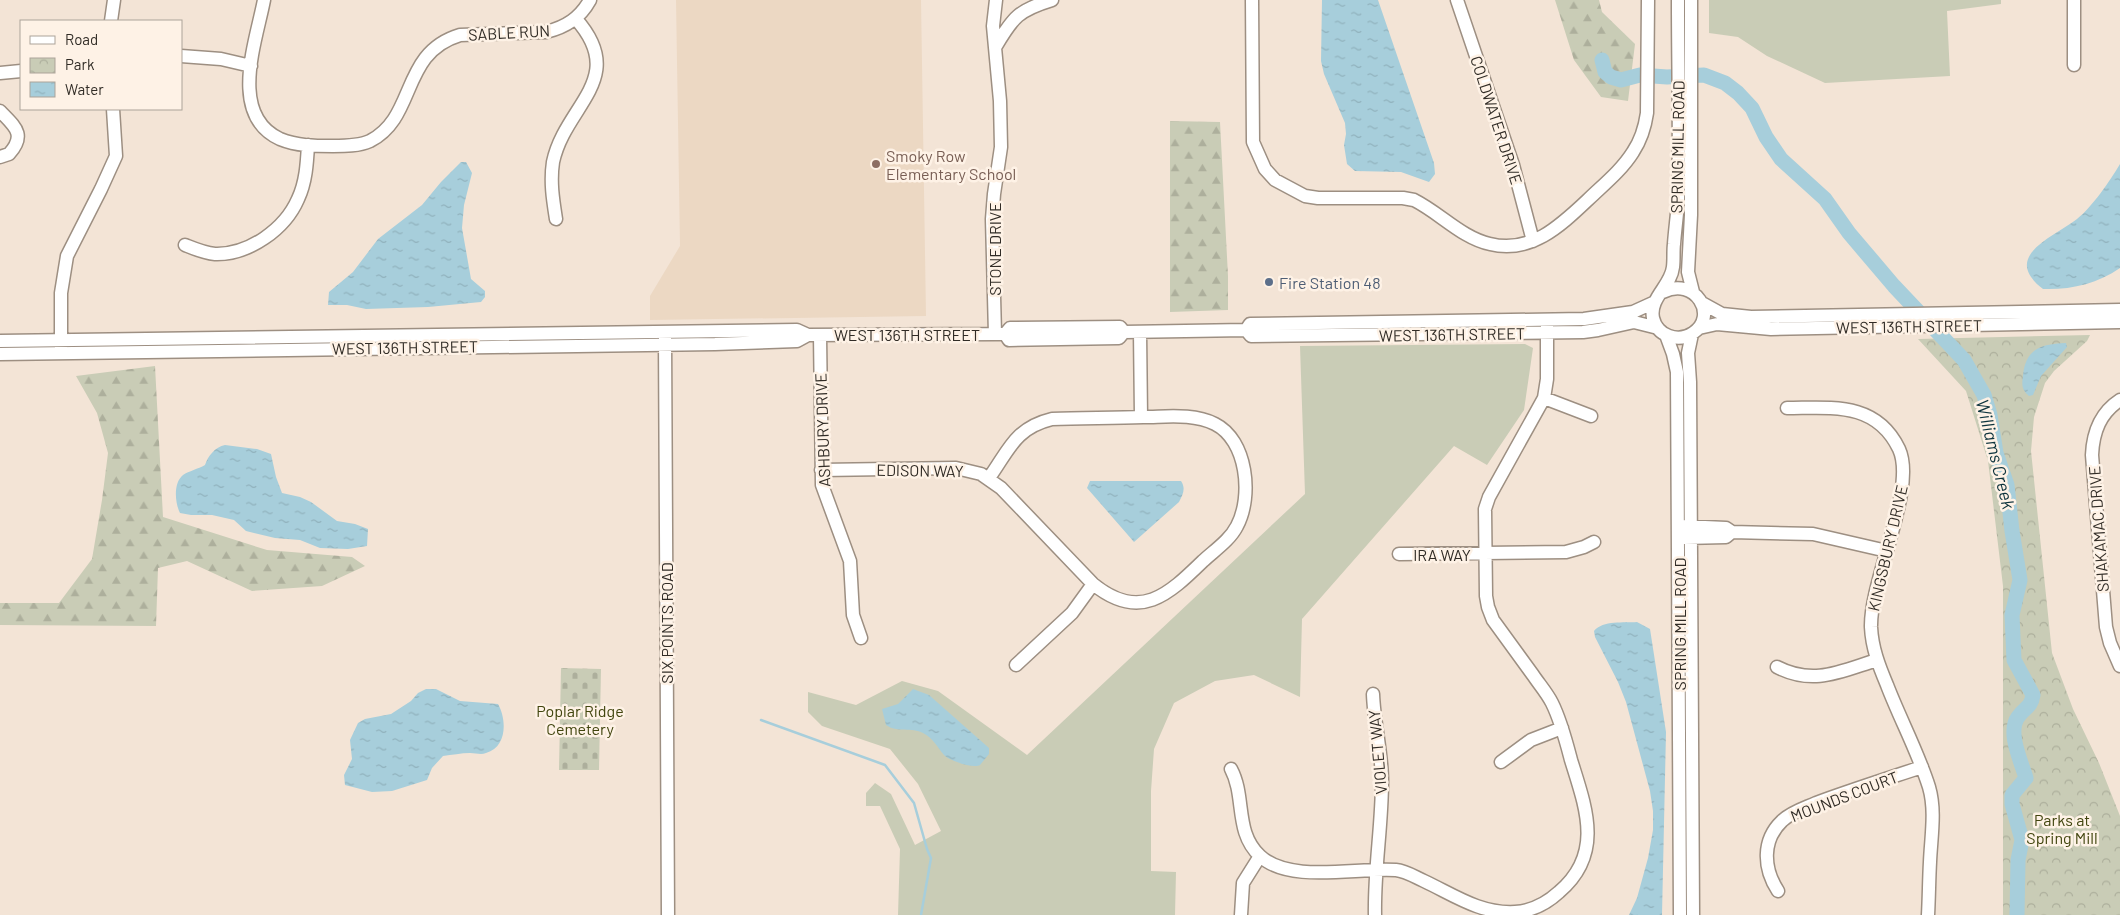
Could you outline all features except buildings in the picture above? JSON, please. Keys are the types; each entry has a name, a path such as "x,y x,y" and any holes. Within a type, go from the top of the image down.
{"street":[{"path":"111,20 114,0"},
{"name":"SABLE RUN","path":"264,0 251,66 250,102 260,122 276,137 287,142 308,145 358,145 370,141 380,134 393,119 427,54 448,38 460,35 546,32 558,29 576,18"},
{"path":"556,219 551,183 553,161 565,130 588,93 596,70 597,60 593,43 586,30 576,18 590,0"},
{"name":"STONE DRIVE","path":"996,0 993,26 996,46 1001,147 992,212 1000,334"},
{"path":"1019,0 1036,4"},
{"path":"996,46 1013,20 1030,6 1052,0"},
{"path":"1252,0 1253,142 1266,169 1275,180 1305,196 1318,198 1403,198 1414,200 1476,239 1490,244 1518,245 1533,241 1556,229 1628,161 1635,150 1645,126 1648,81 1648,0"},
{"name":"COLDWATER DRIVE","path":"1457,0 1514,165 1533,241"},
{"name":"SPRING MILL ROAD","path":"1678,0 1684,66 1691,215 1688,272 1698,298"},
{"name":"SPRING MILL ROAD","path":"1684,66 1691,0"},
{"path":"2074,0 2074,65"},
{"path":"182,56 221,60 251,66"},
{"path":"0,73 20,71"},
{"name":"SPRING MILL ROAD","path":"1663,292 1673,268 1684,83"},
{"path":"61,353 61,293 66,256 101,190 116,156 113,110"},
{"path":"0,111 13,123 18,131 18,140 10,154 0,157"},
{"path":"186,244 202,252 216,254 233,252 250,246 269,235 286,218 298,200 306,174 308,145"},
{"path":"1678,287 1698,298 1703,316 1695,331 1679,338 1662,331 1653,316 1655,302 1663,292 1678,287"},
{"name":"WEST 136TH STREET","path":"1698,298 1718,313 1738,316 1824,317 2120,310"},
{"name":"WEST 136TH STREET","path":"1547,327 1620,314 1655,302"},
{"name":"WEST 136TH STREET","path":"0,354 665,338 797,330 814,335 1000,334 1010,328 1120,327 1124,332 1246,330 1250,324 1547,327 1598,330 1634,322 1662,331"},
{"name":"WEST 136TH STREET","path":"1695,331 1717,324 1772,329 2120,322"},
{"path":"1230,769 1240,792 1243,829 1250,845 1260,856 1275,866 1293,870 1404,872 1476,907 1489,911 1518,912 1532,908 1553,898 1569,883 1580,867 1586,850 1588,837 1585,806 1562,728 1552,702 1493,620 1488,607 1485,553 1485,508 1489,496 1544,398 1547,379 1547,327"},
{"name":"SPRING MILL ROAD","path":"1662,331 1674,354 1677,372 1685,532 1693,915"},
{"name":"SPRING MILL ROAD","path":"1680,915 1685,532 1690,382 1688,356 1695,331"},
{"path":"1140,332 1141,417"},
{"name":"ASHBURY DRIVE","path":"814,335 824,495 850,561 853,615 861,638"},
{"name":"WEST 136TH STREET","path":"0,341 60,339 665,338"},
{"name":"SIX POINTS ROAD","path":"665,338 668,915"},
{"path":"1544,398 1592,416"},
{"name":"SHAKAMAC DRIVE","path":"2120,400 2104,414 2099,423 2093,441 2092,455 2106,627 2120,666"},
{"name":"KINGSBURY DRIVE","path":"1787,408 1850,409 1873,419 1884,427 1892,437 1902,457 1904,474 1872,613 1872,640 1877,660 1929,787 1932,807 1928,915"},
{"name":"EDISON WAY","path":"821,470 956,468 969,470 989,478 1094,584 1118,600 1134,603 1164,596 1176,588 1232,534 1243,512 1244,467 1236,445 1227,432 1215,424 1201,419 1141,417 1052,419 1040,422 1019,436 989,478"},
{"path":"1685,532 1726,528 1732,532 1813,534 1887,551"},
{"name":"IRA WAY","path":"1400,554 1566,552 1584,548 1594,542"},
{"path":"1016,666 1072,613 1094,584"},
{"path":"1777,667 1792,674 1814,676 1834,674 1877,660"},
{"name":"VIOLET WAY","path":"1373,694 1374,720 1382,779 1375,870 1375,915"},
{"path":"1501,762 1531,740 1562,728"},
{"name":"MOUNDS COURT","path":"1778,891 1773,884 1766,857 1770,838 1782,821 1798,811 1838,794 1922,767"},
{"path":"1241,915 1243,882 1260,856"}],"shaded area":[{"path":"676,0 921,0 926,316 650,320 650,296 680,246"}],"green space":[{"path":"1555,0 1599,0 1602,12 1635,44 1628,101 1601,97 1574,60"},
{"path":"1709,0 2001,0 2001,4 1947,11 1950,76 1825,83 1767,56 1738,37 1709,33"},
{"path":"1170,121 1220,122 1228,310 1170,312"},
{"name":"Parks at Spring Mill","path":"2090,335 2087,341 2054,371 2045,383 2034,417 2031,451 2052,653 2073,709 2099,763 2120,816 2120,915 2003,915 2003,586 1988,461 1966,391 1918,339"},
{"path":"1525,344 1533,348 1524,410 1487,465 1454,446 1302,619 1300,697 1254,675 1215,681 1174,703 1154,749 1151,791 1151,871 1176,872 1175,915 898,915 900,849 880,806 866,806 866,793 875,783 891,794 915,845 941,831 918,784 890,749 822,726 808,712 808,692 856,705 902,681 938,691 1027,755 1305,494 1300,346"},
{"path":"155,366 163,517 267,550 352,557 365,566 322,586 252,591 187,561 158,568 156,626 0,625 0,603 59,603 92,559 108,453 97,413 76,376"},
{"name":"Poplar Ridge Cemetery","path":"561,668 601,669 599,770 559,770"}],"water":[{"path":"1322,0 1378,0 1434,163 1435,174 1429,182 1401,172 1355,171 1347,164 1344,145 1345,123 1324,74 1321,61"},
{"path":"461,162 466,162 472,173 464,205 462,228 471,279 485,291 485,297 481,302 428,307 366,309 347,305 328,305 329,292 353,272 378,239 422,205"},
{"path":"2120,164 2120,268 2111,274 2083,285 2043,289 2031,277 2027,267 2029,257 2035,248 2077,219 2089,208"},
{"path":"2066,343 2067,347 2041,376 2033,395 2029,396 2023,389 2022,384 2025,366 2032,353 2043,346"},
{"path":"225,445 257,449 271,454 282,493 300,497 311,502 337,521 355,524 368,529 367,546 348,549 320,548 300,540 275,538 246,531 234,520 212,515 180,513 177,504 176,488 180,479 183,475 205,465 212,452"},
{"path":"1090,481 1181,481 1183,492 1179,502 1134,542 1087,488"},
{"path":"1637,622 1650,629 1666,732 1662,915 1629,915 1637,898 1648,858 1653,830 1653,811 1650,791 1626,702 1595,637 1594,631 1603,625"},
{"path":"426,689 436,689 460,701 498,704 504,725 498,745 493,750 484,754 467,753 443,756 432,768 427,780 392,791 372,792 345,785 344,775 352,759 350,740 358,723 365,719 391,714"},
{"path":"913,689 929,695 989,748 989,754 980,765 968,765 947,757 933,740 919,731 895,729 886,725 882,709 898,704"}],"waterway":[{"name":"Williams Creek","path":"1602,60 1605,72 1611,77 1621,80 1640,75 1667,77 1704,75 1725,83 1738,93 1752,108 1766,137 1781,159 1825,199 1849,233 1894,286 1964,360 1984,395 1990,415 1996,453 2007,485 2020,580 2012,615 2014,660 2033,695 2029,705 2018,717 2014,730 2016,747 2026,778 2012,795 2012,804 2022,840 2018,860 2017,915"},
{"path":"761,720 885,765 914,803 931,858 921,915"}],"place":[{"name":"Smoky Row Elementary School","path":"876,164"},
{"name":"Fire Station 48","path":"1269,282"}]}
